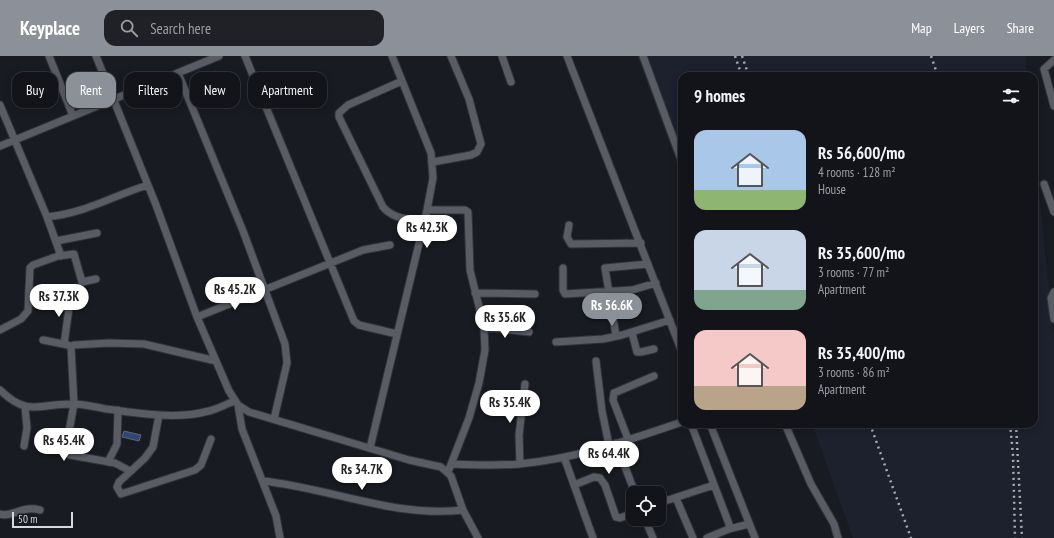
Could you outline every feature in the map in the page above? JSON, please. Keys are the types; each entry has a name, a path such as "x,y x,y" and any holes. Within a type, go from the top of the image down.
{"street":[{"path":"49,56 73,116"},
{"path":"96,56 103,72"},
{"path":"180,72 219,56"},
{"path":"245,56 354,321 359,325 397,334"},
{"path":"370,448 427,210 433,178 433,162 431,153 392,56"},
{"path":"433,162 472,155 477,152 481,144 469,99 451,56"},
{"path":"502,56 511,82"},
{"path":"567,56 678,341"},
{"path":"643,56 678,151"},
{"path":"1054,60 1046,64 1044,69 1054,106"},
{"path":"402,81 348,105 339,112 339,117 356,153 388,213 395,216 424,222"},
{"path":"182,83 266,289 285,344 287,356 285,372 274,419"},
{"path":"116,104 197,317 236,403 242,430 276,516 280,538"},
{"path":"0,105 47,217 61,256"},
{"path":"0,146 92,108"},
{"path":"1044,184 1054,212"},
{"path":"47,217 79,212 113,199 124,193 148,185"},
{"path":"427,210 465,210 468,212 470,270 484,327 485,350 479,383 469,418 448,472"},
{"path":"569,225 567,237 571,244 641,243"},
{"path":"56,241 97,233"},
{"path":"197,317 363,250 390,245"},
{"path":"0,330 22,320 28,311 31,266 52,258 75,254 82,282 96,279"},
{"path":"616,336 605,268 648,264"},
{"path":"563,268 563,290 565,294 638,289 656,283"},
{"path":"1054,292 1051,298 1054,319"},
{"path":"475,293 535,294"},
{"path":"64,344 71,294"},
{"path":"556,342 632,333 670,320"},
{"path":"484,327 529,332"},
{"path":"632,333 637,352 654,349"},
{"path":"43,340 72,345 109,343 144,344 216,361"},
{"path":"72,345 74,404 66,448 67,452 70,455 120,465 130,472"},
{"path":"596,361 602,411 613,444 632,486"},
{"path":"628,439 613,400 614,393 654,376"},
{"path":"520,464 518,435 525,384"},
{"path":"0,391 14,402 25,407 38,408 74,404 160,415 189,415 210,411 236,403"},
{"path":"236,403 249,412 409,460 441,467 448,472 454,481 463,510 478,538"},
{"path":"24,446 27,428 25,407"},
{"path":"108,462 116,444 118,410"},
{"path":"160,415 153,446 145,458 119,482 117,487 121,494 195,470 201,465 211,439"},
{"path":"452,464 520,464 564,457 613,444 678,423"},
{"path":"693,428 729,529"},
{"path":"712,428 754,538"},
{"path":"787,428 811,484 831,518 838,538"},
{"path":"564,457 593,538"},
{"path":"574,485 594,478 600,478 605,485 616,517 620,518 626,516"},
{"path":"262,481 346,496 380,506 413,511 441,513 463,510"},
{"path":"666,501 714,485"},
{"path":"676,498 693,538"},
{"path":"0,514 7,515 23,508 40,510"},
{"path":"707,538 729,529 749,524"},
{"path":"648,526 652,538"}],"shaded area":[{"path":"637,56 1025,56 1027,72 678,72 678,166"},
{"path":"1038,181 1054,339 1054,538 853,538 813,428 1038,428"}],"building":[{"path":"124,431 141,435 139,441 122,437"}],"railway":[{"path":"735,56 741,72"},
{"path":"742,56 748,72"},
{"path":"931,56 937,72"},
{"path":"871,428 911,538"},
{"path":"1010,428 1013,455 1015,538"},
{"path":"1016,428 1022,538"}]}
